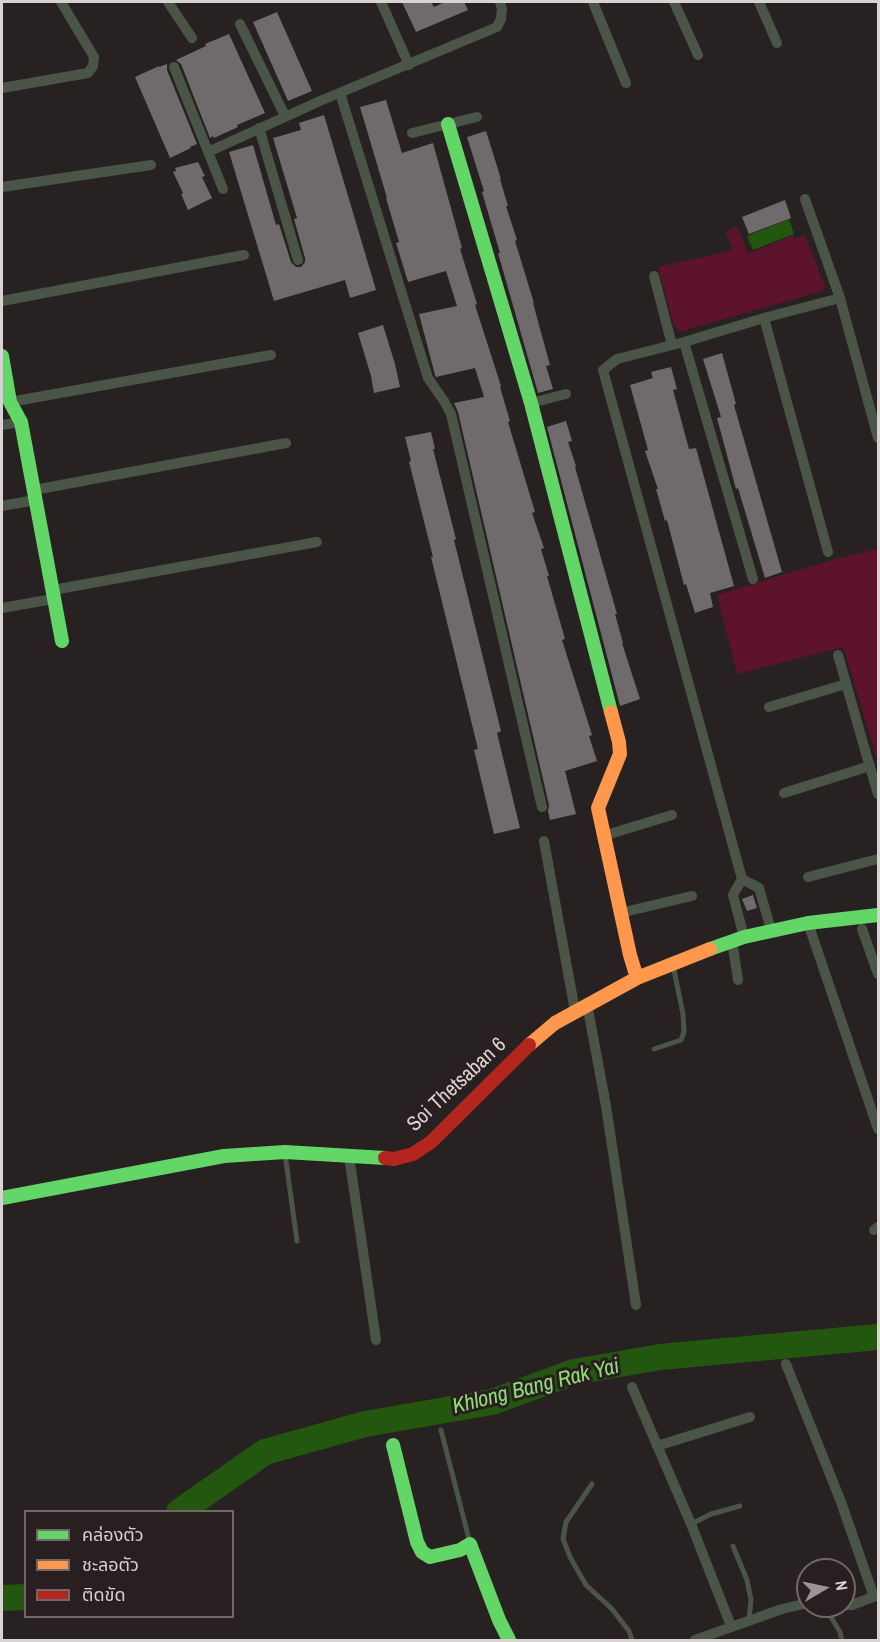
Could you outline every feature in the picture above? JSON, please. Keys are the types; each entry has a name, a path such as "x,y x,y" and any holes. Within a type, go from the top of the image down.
{"street":[{"path":"2,88 88,73 93,66 94,57 61,2"},
{"path":"168,2 192,38"},
{"path":"381,2 409,64"},
{"path":"208,152 320,100 497,27 501,19 500,2"},
{"path":"593,2 626,83"},
{"path":"674,2 698,55"},
{"path":"759,2 777,43"},
{"path":"240,24 285,116"},
{"path":"174,67 223,189"},
{"path":"340,93 428,378 451,414 542,807"},
{"path":"412,133 477,117"},
{"path":"448,124 531,403 619,742 620,753 598,808 620,913 637,978"},
{"path":"259,128 298,260"},
{"path":"2,187 151,165"},
{"path":"805,199 840,298 879,438"},
{"path":"2,301 244,255"},
{"path":"654,276 672,345"},
{"path":"738,980 738,939 733,895 742,879 603,370 617,359 840,298"},
{"path":"764,318 828,552"},
{"path":"684,342 753,579"},
{"path":"10,402 271,355"},
{"path":"2,357 10,402 21,422 62,641"},
{"path":"531,403 566,394"},
{"path":"2,425 21,422"},
{"path":"2,506 34,495 286,443"},
{"path":"2,608 53,595 317,542"},
{"path":"838,655 879,794"},
{"path":"769,707 846,684"},
{"path":"784,793 870,766"},
{"path":"603,836 672,815"},
{"path":"544,841 574,1011"},
{"path":"808,877 879,859"},
{"path":"742,879 759,888 771,930"},
{"path":"620,913 692,896"},
{"name":"Soi Thetsaban 6","path":"2,1198 224,1156 285,1152 394,1158 413,1154 431,1142 555,1023 637,978 738,939 771,930 808,922 879,915"},
{"path":"808,922 879,1130"},
{"path":"862,928 879,974"},
{"path":"587,1004 606,1106 636,1305"},
{"path":"349,1156 376,1340"},
{"path":"786,1364 876,1596 856,1604"},
{"path":"632,1387 691,1524 731,1626"},
{"path":"657,1446 750,1417"},
{"path":"393,1445 417,1542 422,1552 430,1557 460,1550 470,1544 509,1641"},
{"path":"695,1641 731,1626 796,1606"}],"lane":[{"path":"654,1049 681,1040 684,1032 680,997 672,963"},
{"path":"285,1152 297,1241"},
{"path":"441,1430 470,1544"},
{"path":"592,1484 566,1522 563,1539 586,1585 612,1609 629,1630 632,1641"},
{"path":"691,1524 711,1514 740,1506"},
{"path":"733,1546 747,1580 751,1600 749,1620"},
{"path":"831,1618 840,1632 842,1641"}],"shaded area":[{"path":"789,219 794,234 753,250 747,236"},
{"path":"737,226 748,254 793,235 795,239 805,235 825,287 822,291 679,332 674,325 658,267 733,250 726,232"},
{"path":"878,549 878,762 843,647 737,674 717,595 835,559"}],"building":[{"path":"402,2 431,2 434,7 445,2 464,2 468,10 416,32"},
{"path":"277,12 312,91 288,101 253,22"},
{"path":"229,34 265,113 210,138 181,64 176,60"},
{"path":"167,64 167,70 197,144 170,158 135,77"},
{"path":"386,100 402,153 433,143 462,248 460,249 477,304 475,305 501,386 510,421 508,422 535,512 532,513 544,548 541,549 549,576 547,576 565,639 562,640 592,735 589,736 597,761 565,771 576,814 550,820 549,805 458,412 454,403 484,397 475,368 436,377 419,314 457,306 446,271 408,282 396,243 399,242 360,107"},
{"path":"324,115 376,290 350,298 345,280 274,301 229,152 253,145 276,225 279,224 291,262 296,267 301,267 305,258 294,219 297,218 273,138 301,130 299,123"},
{"path":"486,131 501,179 508,206 506,206 517,240 515,241 550,365 546,366 553,389 538,393 498,253 500,253 482,192 484,191 467,137"},
{"path":"198,162 212,198 188,210 173,172 176,171 175,168"},
{"path":"785,200 791,218 749,234 742,217"},
{"path":"383,325 400,387 374,393 358,333"},
{"path":"722,353 736,404 734,405 782,572 765,578 738,488 736,489 717,418 721,417 703,359"},
{"path":"671,367 677,389 673,390 689,449 696,448 734,586 710,593 713,607 695,613 686,584 684,585 667,520 665,521 656,489 658,489 645,451 648,450 630,385 653,378 651,372"},
{"path":"566,421 572,441 568,442 617,614 615,614 622,643 640,699 620,706 547,427"},
{"path":"431,432 435,449 433,449 456,539 454,540 501,731 497,733 520,828 494,834 474,750 478,749 431,557 433,557 405,437"},
{"path":"753,895 757,908 747,911 742,899"}],"waterway":[{"name":"Khlong Bang Rak Yai","path":"182,1510 265,1452 365,1424 492,1402 574,1372 660,1357 878,1337"},
{"name":"Khlong Bang Rak Yai","path":"2,1598 24,1597"}],"traffic: fast":[{"path":"448,124 531,403 611,712"},
{"path":"2,356 10,402 21,422 62,641"},
{"path":"710,949 744,937 808,923 878,915"},
{"path":"2,1198 224,1156 285,1152 385,1158"},
{"path":"393,1445 417,1542 422,1552 430,1557 460,1550 470,1544 509,1640"}],"traffic: slow":[{"path":"611,712 620,754 598,808 637,978"},
{"path":"529,1045 555,1023 637,978 710,949"}],"traffic: jam":[{"path":"385,1158 394,1159 413,1154 431,1142 529,1045"}]}
